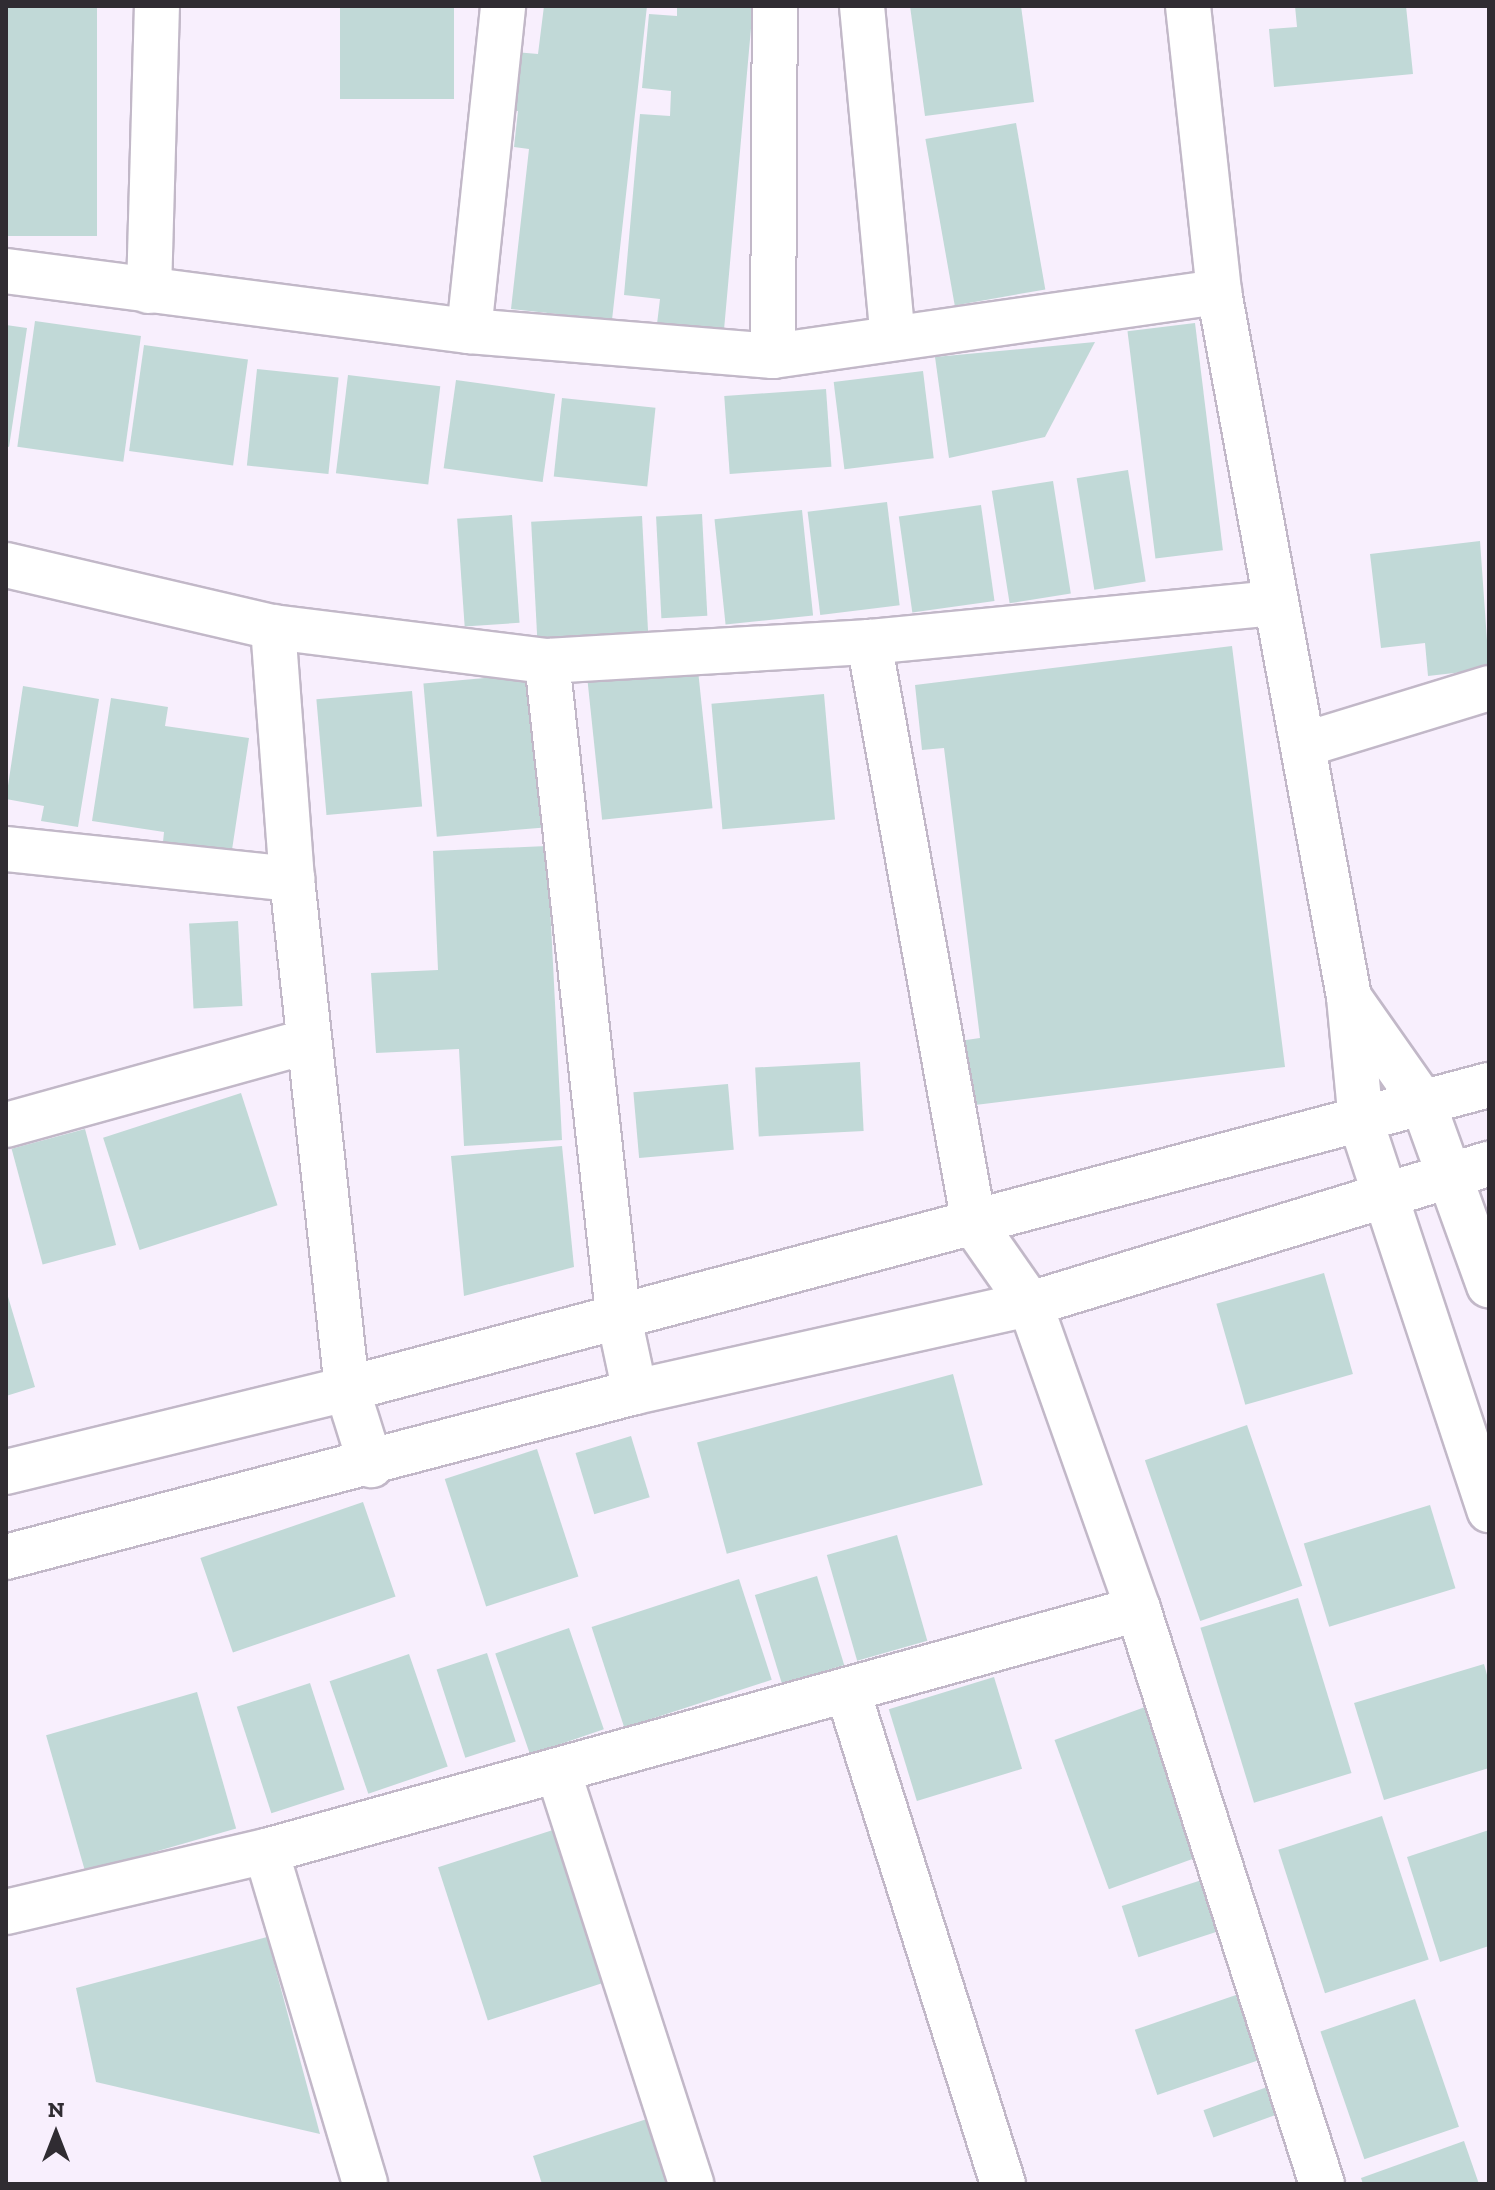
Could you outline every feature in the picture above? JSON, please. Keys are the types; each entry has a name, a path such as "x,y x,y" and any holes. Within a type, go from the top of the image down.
{"street":[{"path":"149,291 157,6"},
{"path":"469,331 503,6"},
{"path":"773,356 775,6"},
{"path":"862,6 893,338"},
{"path":"1188,6 1219,292 1273,603 1303,745 1349,997 1361,1122 1489,1510"},
{"path":"6,271 469,331 773,356 1219,292"},
{"path":"6,565 273,627 547,661 869,642 1273,603"},
{"path":"273,627 292,879 347,1389 371,1465"},
{"path":"869,642 974,1224 1030,1304 1138,1609 1322,2184"},
{"path":"547,661 618,1313 635,1392"},
{"path":"1303,745 1489,688"},
{"path":"6,849 292,879"},
{"path":"1349,997 1423,1103 1446,1176 1489,1285"},
{"path":"6,1125 308,1041"},
{"path":"6,1472 347,1389 618,1313 974,1224 1489,1085"},
{"path":"6,1557 371,1465 635,1392 1030,1304 1489,1164"},
{"path":"6,1912 266,1851 848,1692 1138,1609"},
{"path":"848,1692 1003,2184"},
{"path":"558,1771 691,2184"},
{"path":"266,1851 365,2184"}],"building":[{"path":"6,6 97,6 97,236 6,236"},
{"path":"340,6 454,6 454,99 340,99"},
{"path":"544,6 647,6 612,320 511,309 529,149 514,147 518,111 508,110 515,52 538,54"},
{"path":"677,6 753,6 724,330 657,324 660,299 624,295 640,114 670,116 671,91 642,88 649,14 677,16"},
{"path":"910,6 1021,6 1034,102 925,116"},
{"path":"1295,6 1406,6 1413,74 1274,87 1269,29 1297,27"},
{"path":"1016,123 1045,289 955,305 925,139"},
{"path":"35,321 141,336 123,462 17,447"},
{"path":"1195,323 1223,550 1155,559 1128,331"},
{"path":"6,325 27,328 9,447 6,446"},
{"path":"1095,342 1045,437 949,458 935,357"},
{"path":"144,345 248,360 233,466 129,451"},
{"path":"257,369 339,378 328,474 247,465"},
{"path":"923,371 934,458 844,469 834,382"},
{"path":"348,375 440,386 428,485 336,473"},
{"path":"456,380 555,394 543,482 444,468"},
{"path":"826,389 831,467 730,474 724,396"},
{"path":"562,398 655,408 647,486 554,477"},
{"path":"1128,470 1146,582 1094,590 1077,478"},
{"path":"1053,481 1071,594 1010,603 992,491"},
{"path":"887,502 900,605 820,615 808,512"},
{"path":"981,505 994,601 912,613 899,517"},
{"path":"802,510 813,615 726,625 714,519"},
{"path":"702,514 707,616 661,618 656,516"},
{"path":"512,515 520,623 465,627 457,519"},
{"path":"642,516 648,637 537,643 531,522"},
{"path":"1480,541 1489,669 1428,676 1425,643 1381,648 1370,554"},
{"path":"1232,646 1285,1067 967,1106 959,1041 980,1038 944,748 922,750 915,685"},
{"path":"698,670 713,808 602,820 588,682"},
{"path":"531,674 544,827 437,837 423,683"},
{"path":"23,686 99,699 78,827 41,821 44,806 6,799"},
{"path":"412,691 422,807 326,815 316,699"},
{"path":"824,694 835,820 722,829 711,704"},
{"path":"111,698 168,707 165,726 249,738 230,863 162,852 164,832 92,821"},
{"path":"547,846 562,1140 464,1146 459,1049 376,1053 371,973 438,970 433,851"},
{"path":"238,921 242,1006 194,1008 189,924"},
{"path":"860,1062 864,1131 759,1136 755,1067"},
{"path":"728,1084 734,1150 639,1158 633,1092"},
{"path":"241,1093 277,1205 140,1250 103,1138"},
{"path":"85,1129 116,1245 43,1265 12,1149"},
{"path":"562,1146 574,1267 464,1296 451,1156"},
{"path":"1324,1273 1353,1374 1245,1405 1216,1304"},
{"path":"6,1290 35,1387 6,1396"},
{"path":"953,1374 983,1485 727,1554 697,1443"},
{"path":"1247,1425 1302,1586 1200,1621 1145,1460"},
{"path":"631,1436 650,1497 594,1514 576,1453"},
{"path":"537,1449 578,1576 486,1606 445,1479"},
{"path":"363,1502 396,1597 233,1653 200,1558"},
{"path":"1430,1505 1455,1588 1329,1627 1304,1544"},
{"path":"897,1535 927,1641 857,1661 827,1555"},
{"path":"817,1576 844,1665 782,1684 755,1595"},
{"path":"739,1579 772,1680 624,1728 592,1627"},
{"path":"1298,1598 1352,1773 1254,1803 1200,1628"},
{"path":"569,1628 604,1729 530,1755 495,1653"},
{"path":"487,1653 516,1741 465,1758 437,1669"},
{"path":"409,1654 448,1767 368,1794 330,1681"},
{"path":"1484,1664 1489,1682 1489,1768 1384,1800 1354,1703"},
{"path":"994,1677 1022,1769 917,1801 889,1709"},
{"path":"310,1683 345,1790 271,1813 237,1707"},
{"path":"197,1692 236,1828 85,1872 46,1735"},
{"path":"1156,1703 1210,1852 1109,1889 1055,1740"},
{"path":"1382,1816 1429,1960 1325,1993 1278,1850"},
{"path":"556,1829 606,1982 488,2020 438,1867"},
{"path":"1489,1830 1489,1946 1440,1962 1407,1857"},
{"path":"1214,1876 1231,1927 1138,1957 1122,1906"},
{"path":"267,1937 320,2134 96,2082 76,1988"},
{"path":"1236,1995 1258,2060 1157,2095 1135,2030"},
{"path":"1415,1999 1459,2127 1364,2159 1320,2032"},
{"path":"1273,2085 1283,2112 1213,2138 1203,2110"},
{"path":"650,2118 671,2184 542,2184 533,2156"},
{"path":"1464,2141 1479,2184 1363,2184 1361,2178"}]}
